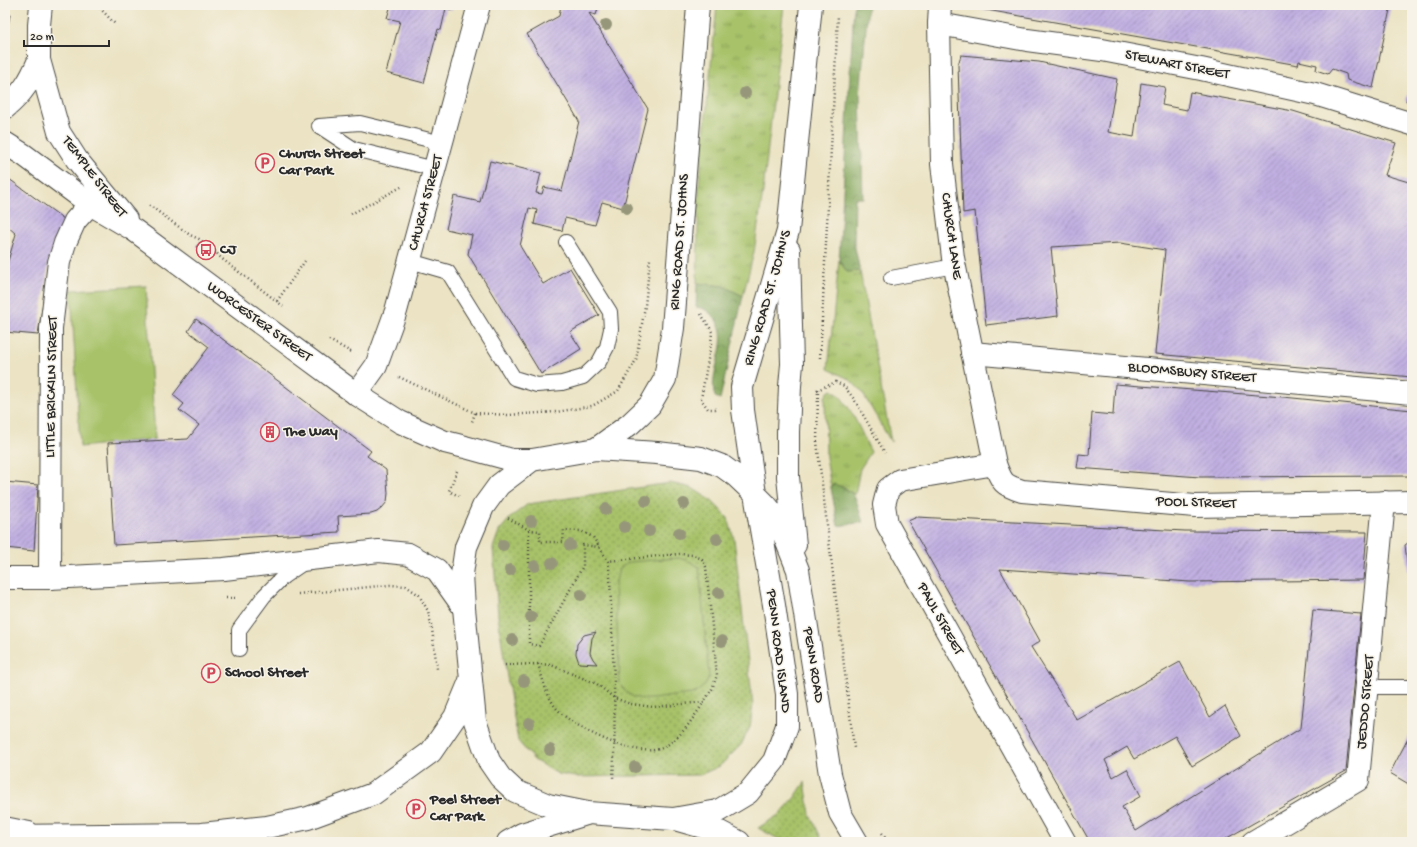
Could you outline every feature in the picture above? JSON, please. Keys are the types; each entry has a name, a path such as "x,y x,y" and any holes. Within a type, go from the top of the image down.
{"main road":[{"name":"TEMPLE STREET","path":"41,5 39,25 39,60 59,132 77,160 134,230"},
{"name":"CHURCH STREET","path":"356,394 376,366 396,311 479,5"},
{"name":"RING ROAD ST. JOHNS","path":"596,449 630,424 650,405 665,379 673,328 698,5"},
{"name":"RING ROAD ST. JOHN'S","path":"755,494 743,410 742,387 788,231 811,5"},
{"name":"STEWART STREET","path":"939,14 1026,40 1102,50 1201,69 1315,94 1412,124"},
{"name":"CHURCH LANE","path":"939,14 942,164 954,266 995,464"},
{"path":"5,108 19,96 31,79 39,60"},
{"name":"WORCESTER STREET","path":"5,142 90,204 134,230 356,394 400,422 445,442 512,460 532,460"},
{"name":"LITTLE BRICKILN STREET","path":"50,578 51,328 59,262 65,243 75,221 90,204"},
{"path":"788,231 792,364 788,432 788,477 798,570"},
{"name":"BLOOMSBURY STREET","path":"972,353 1412,393"},
{"name":"PENN ROAD ISLAND","path":"596,449 657,453 701,458 722,466 736,476 755,494 786,687 787,726 774,761 748,793 718,811 673,819 588,813 548,805 515,791 500,777 489,762 475,721 462,574 466,547 484,507 499,485 532,460 596,449"},
{"name":"POOL STREET","path":"995,464 1002,482 1010,487 1022,491 1195,506 1412,502"},
{"name":"PAUL STREET","path":"995,464 900,480 888,489 884,505 888,524 1065,842"},
{"name":"PENN ROAD","path":"755,494 775,516 798,570 830,774 840,813 857,842"},
{"name":"JEDDO STREET","path":"1253,842 1358,780 1384,502"},
{"path":"5,578 50,578 224,569 379,551 408,554 437,570 464,608"},
{"path":"5,836 202,834 267,827 308,818 373,794 431,752 455,717 471,678"},
{"path":"508,842 522,834 588,813"},
{"path":"673,819 720,832 739,842"}],"lane":[{"path":"435,170 354,149 319,126 360,123 442,143"},
{"path":"410,261 448,272 514,378 537,385 562,383 583,377 599,362 607,347 611,329 610,312 566,242"},
{"path":"891,278 954,266"},
{"path":"239,649 239,630 264,596 284,577 308,560"},
{"path":"1367,687 1412,687"},
{"path":"5,824 60,835"}],"path":[{"path":"97,5 115,24"},
{"path":"820,359 838,13"},
{"path":"351,214 435,170"},
{"path":"148,204 190,236 204,242 221,258 289,310"},
{"path":"277,301 305,261"},
{"path":"324,337 376,366"},
{"path":"818,382 817,442 854,748"},
{"path":"818,390 836,382 844,386 854,399 885,454"},
{"path":"599,547 583,545 583,566 539,646 529,644 529,530 540,531 540,542 563,542 564,530 581,531 593,537 608,561 610,575 615,743 613,778"},
{"path":"538,664 546,690 556,708 566,717 595,736 633,749 649,751 663,748 679,737 704,702 712,689 716,675 706,567 702,559 693,555 679,554 608,561"},
{"path":"224,569 225,598 291,595 390,586 406,586 419,595 428,611 437,669"},
{"path":"505,665 550,665 597,684 614,698 631,704 654,707 704,702"},
{"path":"880,831 889,842"}],"green space":[{"path":"717,5 784,5 763,192 754,252 743,296 723,286 697,283 699,185"},
{"path":"854,5 868,5 860,96 863,198 855,198 854,243 860,271 847,272 839,260"},
{"path":"839,260 847,272 860,271 891,442 862,392 849,379 828,369"},
{"path":"697,283 723,286 743,296 720,399 715,397 713,387 721,348 720,329 716,320 705,309 696,307"},
{"path":"146,286 155,439 80,447 71,290"},
{"path":"832,390 844,401 871,452 860,469 855,495 844,487 833,485 831,488 826,457 825,397 828,392"},
{"path":"670,483 692,488 712,501 728,518 734,539 753,705 750,727 741,745 720,766 700,775 575,777 558,774 534,760 518,741 498,616 493,548 499,531 512,516 528,504"},
{"path":"833,484 852,493 857,502 863,522 838,526 831,488"},
{"path":"679,558 691,562 699,567 709,677 704,686 695,693 651,699 636,698 624,690 620,683 615,585 619,569 629,562"},
{"path":"805,782 810,814 823,842 784,842 758,828 780,814 795,797"}],"building":[{"path":"391,5 453,5 452,10 446,8 441,30 438,29 424,83 386,73 400,21 387,18"},
{"path":"561,5 599,5 596,15 589,13 648,109 623,208 602,202 595,225 565,218 562,231 534,224 537,210 529,208 520,246 543,284 570,268 599,315 570,332 581,349 541,374 468,254 472,235 446,229 454,196 480,202 490,161 541,173 536,193 542,194 544,187 562,191 579,121 527,34 559,16"},
{"path":"964,5 1391,5 1373,88 1347,80 1346,74 1332,69 1328,74 1316,70 1317,65 1299,61 1298,65"},
{"path":"5,14 10,15 6,36 5,36"},
{"path":"961,55 1039,62 1117,79 1108,132 1134,137 1141,83 1165,87 1162,105 1187,110 1190,92 1293,111 1396,143 1385,175 1412,183 1412,377 1155,354 1165,250 1120,243 1051,247 1058,316 986,325 975,211 963,213 958,65"},
{"path":"1412,81 1412,103 1406,101"},
{"path":"5,176 64,219 49,261 38,335 5,332 5,271 16,234 5,224"},
{"path":"200,242 216,253 211,258 196,247"},
{"name":"The Way","path":"196,319 371,451 367,456 386,470 388,493 387,502 382,508 371,514 338,516 339,532 114,545 108,443 188,439 199,425 179,410 184,404 173,395 209,347 188,331"},
{"path":"1115,384 1283,397 1412,410 1412,476 1200,477 1077,468 1079,454 1089,455 1092,413 1113,415"},
{"path":"5,482 38,485 34,551 5,548"},
{"path":"917,517 1185,531 1367,532 1363,580 1190,582 1000,569 1040,641 1031,647 1077,720 1180,662 1210,717 1225,706 1241,736 1192,766 1175,736 1134,759 1127,747 1105,760 1113,777 1127,769 1141,796 1122,807 1136,831 1301,728 1313,610 1361,614 1346,771 1220,842 1090,842 908,521"},
{"path":"1412,540 1412,571 1408,571 1405,545"},
{"path":"596,632 592,638 590,653 597,664 579,663 576,654 577,644 584,635"},
{"path":"1412,731 1412,786 1390,773"}],"place":[{"name":"Church Street Car Park","path":"265,163"},
{"name":"CJ","path":"206,250"},
{"name":"The Way","path":"270,432"},
{"name":"School Street","path":"211,673"},
{"name":"Peel Street Car Park","path":"416,809"}]}
